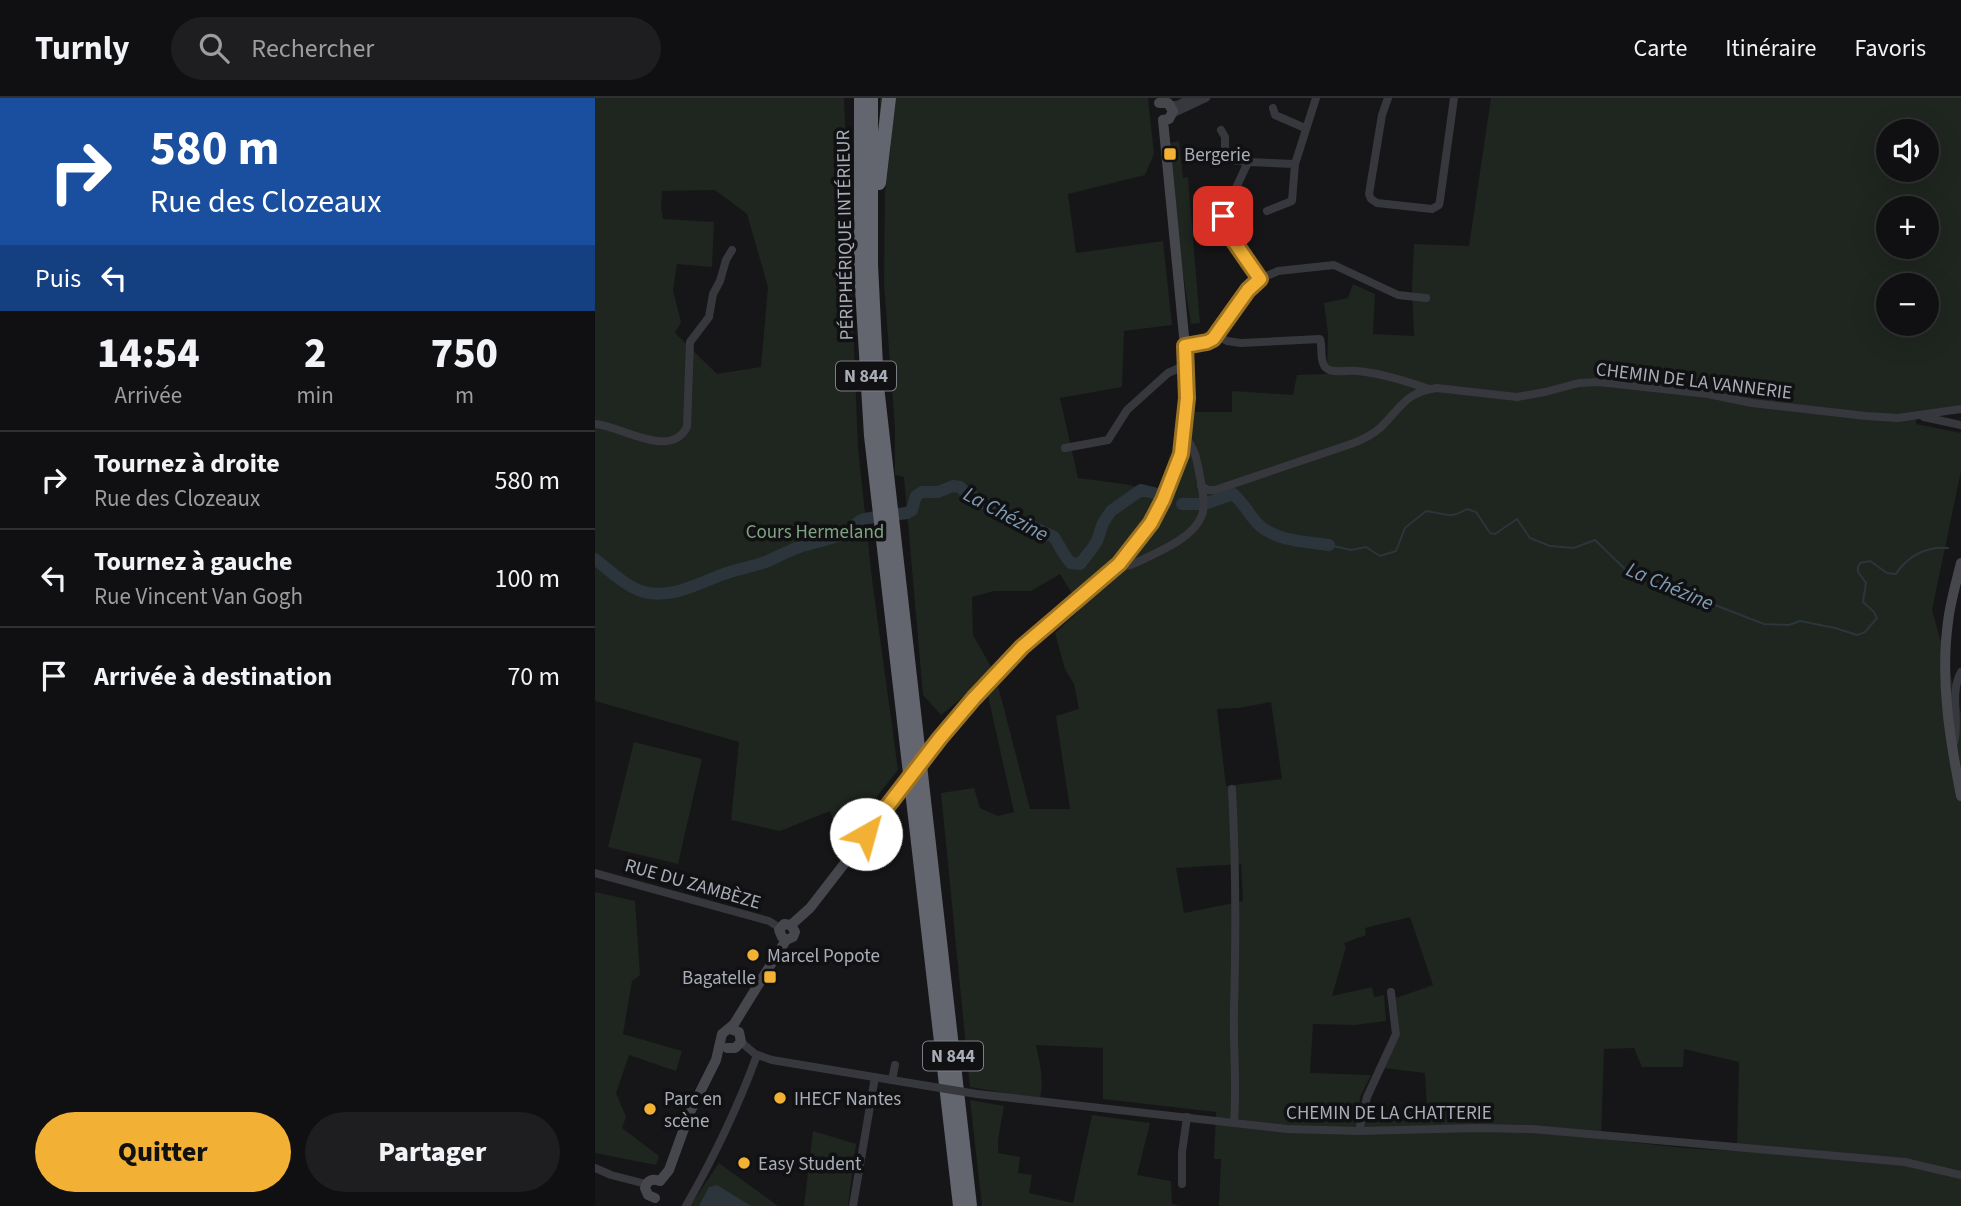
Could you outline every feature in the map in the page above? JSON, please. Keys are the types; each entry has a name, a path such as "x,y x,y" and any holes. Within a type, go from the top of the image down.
{"highway":[{"name":"PÉRIPHÉRIQUE INTÉRIEUR","path":"861,98 861,272 866,378 881,478 960,1206"},
{"name":"N 844","path":"871,98 870,206 881,478"},
{"path":"870,206 876,200 889,98"},
{"name":"N 844","path":"888,540 970,1206"}],"street":[{"path":"1165,108 1192,98"},
{"path":"1165,108 1206,98"},
{"path":"1267,211 1292,201 1295,164 1316,98"},
{"path":"1388,98 1382,115 1369,194 1377,203 1432,209 1439,205 1440,200 1454,98"},
{"path":"786,926 810,908 940,738 974,698 1022,647 1119,564 1151,523 1163,500 1181,454 1187,398 1165,108"},
{"path":"1273,108 1275,115 1305,128"},
{"path":"1221,130 1225,137 1225,156 1230,160 1295,164"},
{"path":"1248,162 1223,216 1224,227 1260,279"},
{"path":"595,424 656,441 674,441 683,435 687,427 690,342 709,317 713,294 732,250"},
{"path":"1185,346 1207,342 1216,335 1248,290 1260,279 1277,271 1334,265 1398,295 1426,298"},
{"name":"CHEMIN DE LA VANNERIE","path":"1216,335 1227,341 1241,343 1320,339 1322,361 1330,371 1362,372 1430,389 1517,397 1579,383 1599,382 1866,416 1898,418 1961,409"},
{"path":"1065,447 1108,440 1127,410 1168,373 1186,365"},
{"path":"1201,486 1215,490 1361,440 1380,427 1413,394 1430,389"},
{"path":"1918,416 1961,425"},
{"path":"1119,564 1131,565 1170,546 1190,533 1201,518 1204,508 1195,453 1184,437"},
{"path":"1961,563 1948,622 1946,680 1952,749 1961,796"},
{"path":"1952,749 1956,734 1955,685 1961,672"},
{"path":"1232,789 1237,953 1234,1122"},
{"name":"RUE DU ZAMBÈZE","path":"595,873 786,926"},
{"path":"660,1181 669,1170 690,1112 724,1045 722,1034 730,1029 786,940 795,934 795,929 786,926"},
{"path":"1359,1131 1367,1097 1396,1034 1391,992"},
{"path":"724,1045 735,1048 741,1042 739,1032 730,1029"},
{"name":"CHEMIN DE LA CHATTERIE","path":"741,1042 757,1055 772,1060 977,1094 1287,1129 1532,1129 1905,1162 1961,1175"},
{"path":"686,1206 741,1097 757,1055"},
{"path":"892,1080 895,1065"},
{"path":"853,1206 875,1077"},
{"path":"1182,1184 1181,1152 1187,1117"},
{"path":"595,1168 646,1184"},
{"path":"653,1179 660,1181 663,1191 655,1202 645,1192 646,1184 653,1179"}],"green space":[{"name":"Cours Hermeland","path":"595,98 844,98 858,448 872,579 898,770 841,841 830,811 780,831 731,820 739,742 595,701","holes":["715,190 747,214 768,287 761,367 717,374 675,333 681,322 673,290 677,264 712,267 714,222 663,219 662,191"]},
{"path":"880,98 1148,98 1154,154 1145,175 1068,194 1076,253 1163,241 1172,325 1124,331 1122,387 1060,398 1078,478 1124,484 1171,495 1183,460 1192,412 1232,412 1232,391 1293,395 1297,375 1327,374 1328,334 1324,303 1348,298 1353,284 1375,294 1373,334 1414,336 1414,244 1469,246 1491,98 1961,98 1961,405 1916,412 1916,424 1961,433 1961,471 1932,610 1961,713 1961,1206 1219,1206 1221,1159 1214,1159 1216,1112 1103,1099 1103,1048 1036,1045 1042,1078 1040,1099 970,1087 941,793 974,788 980,808 998,816 1014,812 988,696 998,686 1030,809 1070,809 1056,716 1079,709 1074,684 1065,669 1055,633 1078,612 1073,595 1060,574 1031,591 994,591 972,597 973,635 994,672 941,715 923,695 904,477 895,475 895,428 884,284 885,192 891,145 879,144","holes":["1271,702 1282,779 1226,786 1217,709","1241,864 1243,901 1184,913 1176,868","1410,917 1433,985 1396,998 1400,1034 1383,1068 1425,1073 1427,1110 1359,1113 1360,1097 1371,1075 1310,1073 1313,1024 1355,1025 1386,1021 1384,995 1374,997 1372,987 1332,996 1346,947 1344,943 1366,935 1365,928","1634,1048 1642,1067 1683,1067 1684,1049 1739,1062 1737,1151 1601,1139 1604,1049"]},
{"path":"1179,141 1183,178 1188,177 1200,323 1191,324 1169,143"},
{"path":"634,742 702,759 678,864 608,847"},
{"path":"595,892 635,901 640,975 632,981 623,1034 682,1051 676,1071 629,1055 616,1093 626,1117 622,1128 659,1156 656,1165 595,1153"},
{"path":"970,1100 1004,1106 998,1153 1020,1157 1018,1173 1032,1175 1029,1193 1073,1203 1092,1115 1150,1123 1137,1175 1171,1181 1172,1204 1181,1206 982,1206"},
{"path":"813,1131 856,1144 848,1206 804,1206"},
{"path":"719,1163 778,1206 690,1206"}],"shaded area":[{"path":"717,1185 751,1206 699,1206 709,1187"}],"waterway":[{"name":"La Chézine","path":"595,559 637,590 654,594 674,592 762,563 802,546 844,534 864,519 907,513 912,510 916,496 922,492 938,492 953,486 960,487 989,506 1054,537 1071,563 1080,564 1097,541 1103,523 1111,511 1141,490 1154,493"},
{"name":"La Chézine","path":"1207,503 1233,494 1257,523 1272,534 1291,540 1329,545"},
{"name":"La Chézine","path":"1182,504 1201,504"},
{"name":"La Chézine","path":"1329,545 1351,550 1366,547 1380,556 1396,551 1405,528 1426,511 1451,515 1467,509 1476,512 1490,533 1495,534 1517,519 1530,538 1550,546 1574,548 1595,540 1627,571 1764,624 1789,625 1800,621 1857,635 1865,632 1877,618 1863,602 1866,583 1858,572 1860,563 1870,561 1887,573 1896,574 1912,557 1925,551 1948,548"}],"place":[{"name":"Bergerie","path":"1170,154"},
{"name":"Marcel Popote","path":"753,955"},
{"name":"Bagatelle","path":"770,977"},
{"name":"IHECF Nantes","path":"780,1098"},
{"name":"Parc en scène","path":"650,1109"},
{"name":"Easy Student","path":"744,1163"}],"route":[{"path":"866,834 974,698 1022,647 1119,564 1151,523 1181,454 1187,398 1185,346 1213,339 1248,290 1260,279 1224,227 1223,216"}]}
